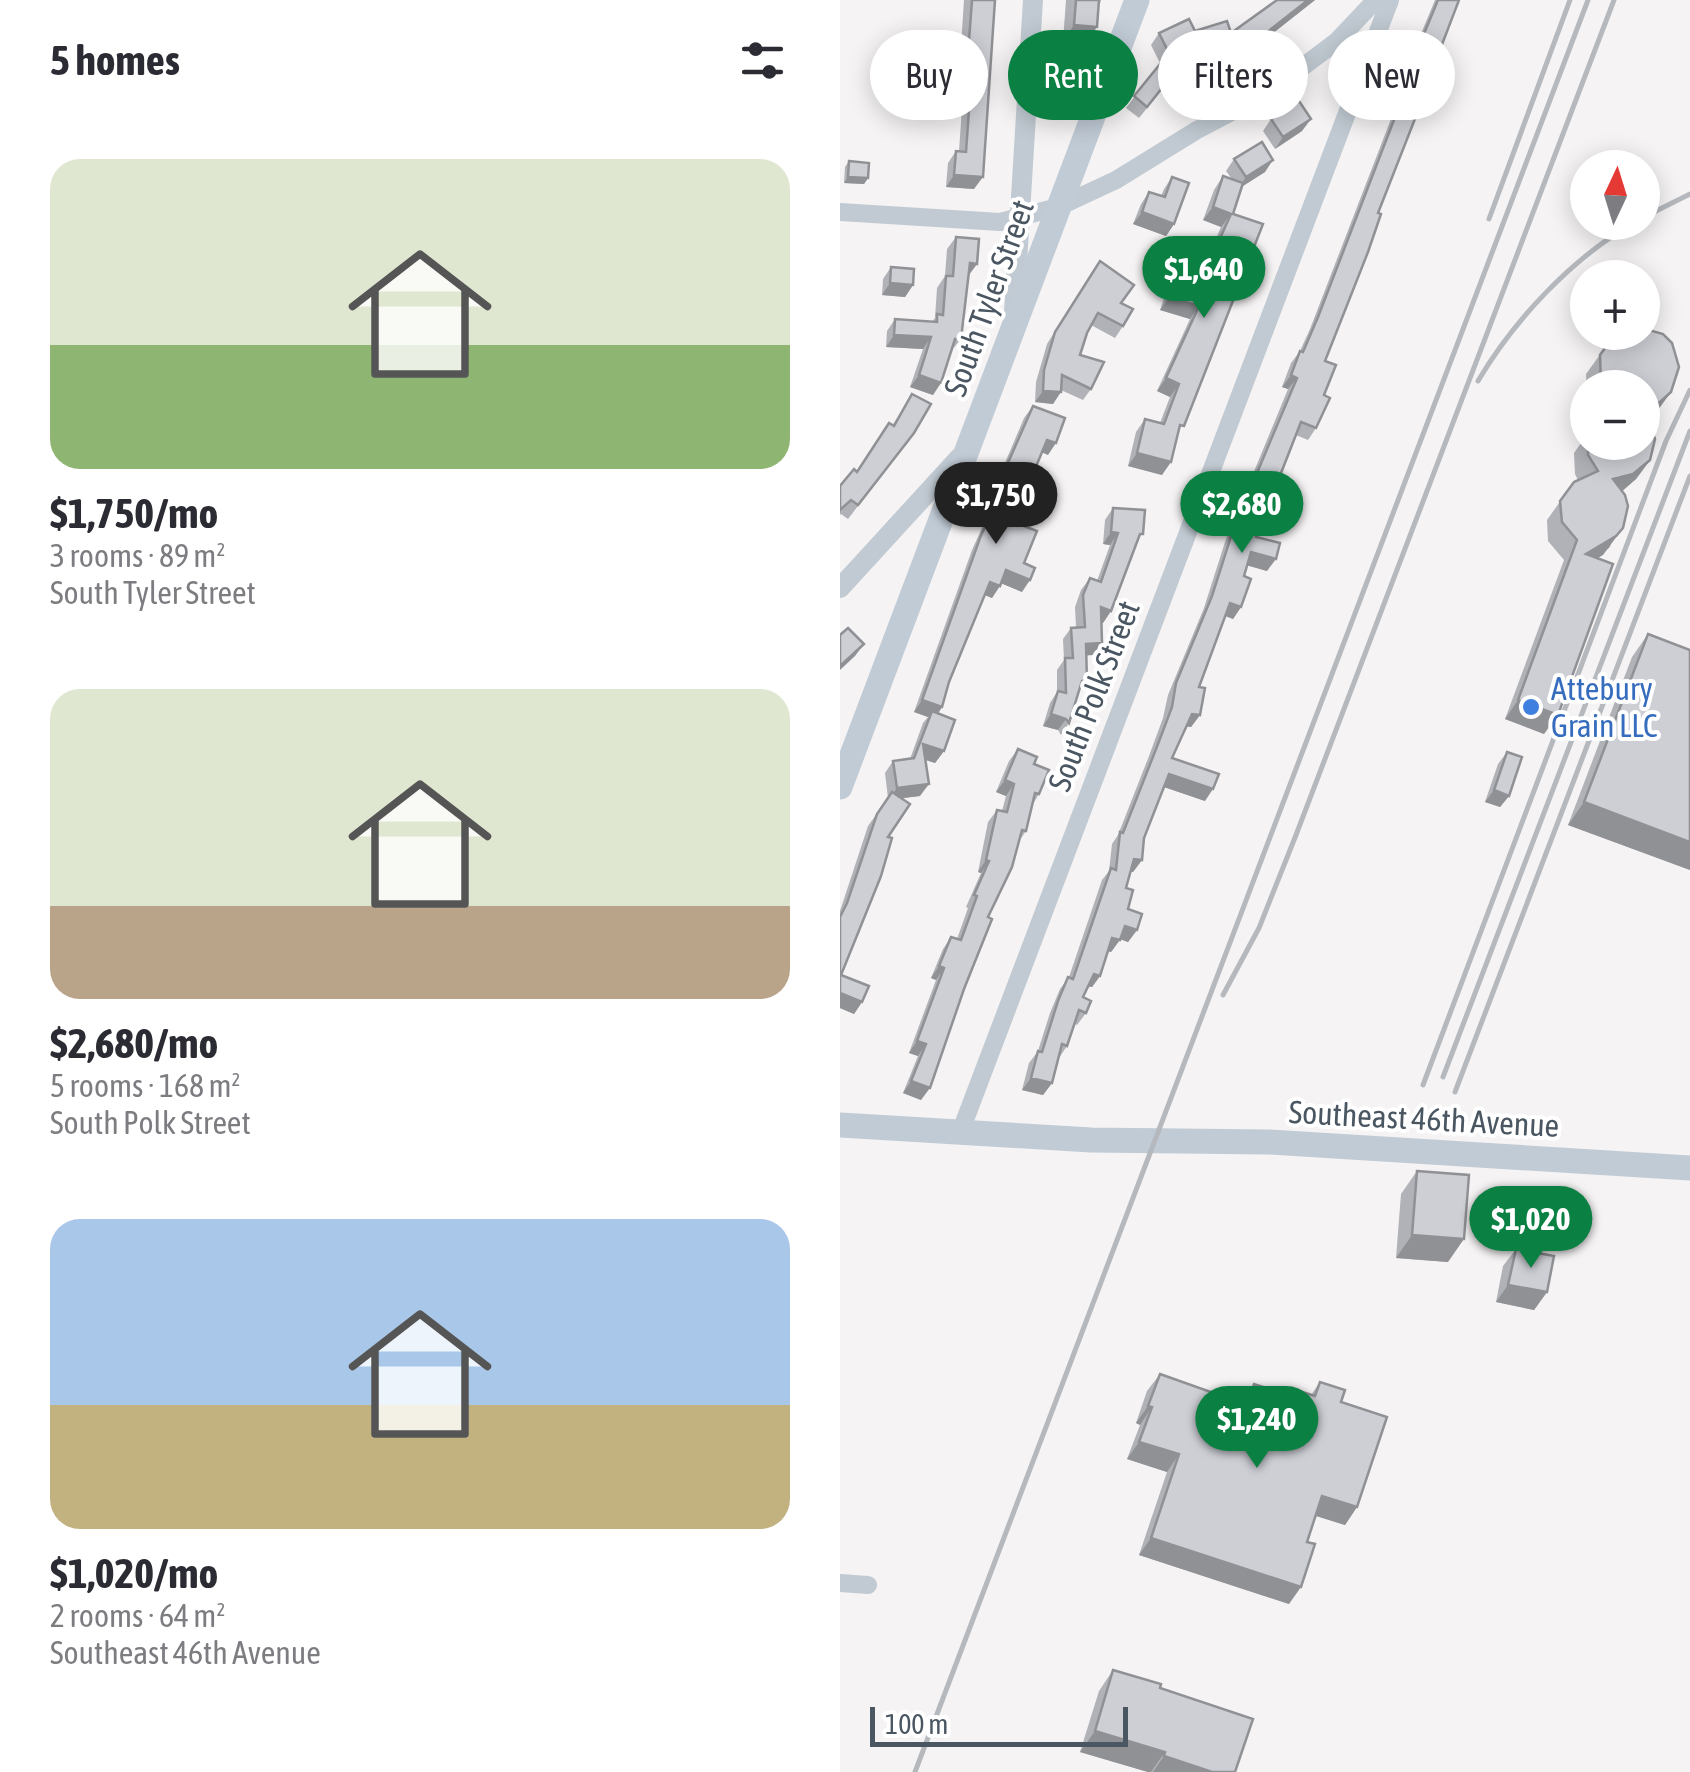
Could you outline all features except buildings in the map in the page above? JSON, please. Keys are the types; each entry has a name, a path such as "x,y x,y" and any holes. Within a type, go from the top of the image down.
{"main road":[{"name":"South Tyler Street","path":"840,787 1137,0"},
{"name":"Southeast 46th Avenue","path":"840,1125 1154,1141 1286,1143 1690,1168"}],"street":[{"path":"1012,328 1033,0"},
{"path":"840,212 1000,222 1058,207 1116,180 1268,93 1337,41 1370,6 1390,2"},
{"name":"South Polk Street","path":"960,1133 1390,2"},
{"path":"840,588 968,448"},
{"path":"840,1583 868,1585"}],"railway":[{"path":"1489,219 1570,0"},
{"path":"915,1772 1588,0"},
{"path":"1223,995 1259,928 1296,835 1614,0"},
{"path":"1660,209 1690,194"},
{"path":"1478,381 1509,335 1546,292 1608,240"},
{"path":"1423,1085 1666,441 1690,390"},
{"path":"1443,1077 1690,431"},
{"path":"1455,1092 1690,476"}],"place":[{"name":"Attebury Grain LLC","path":"1531,707"}]}
